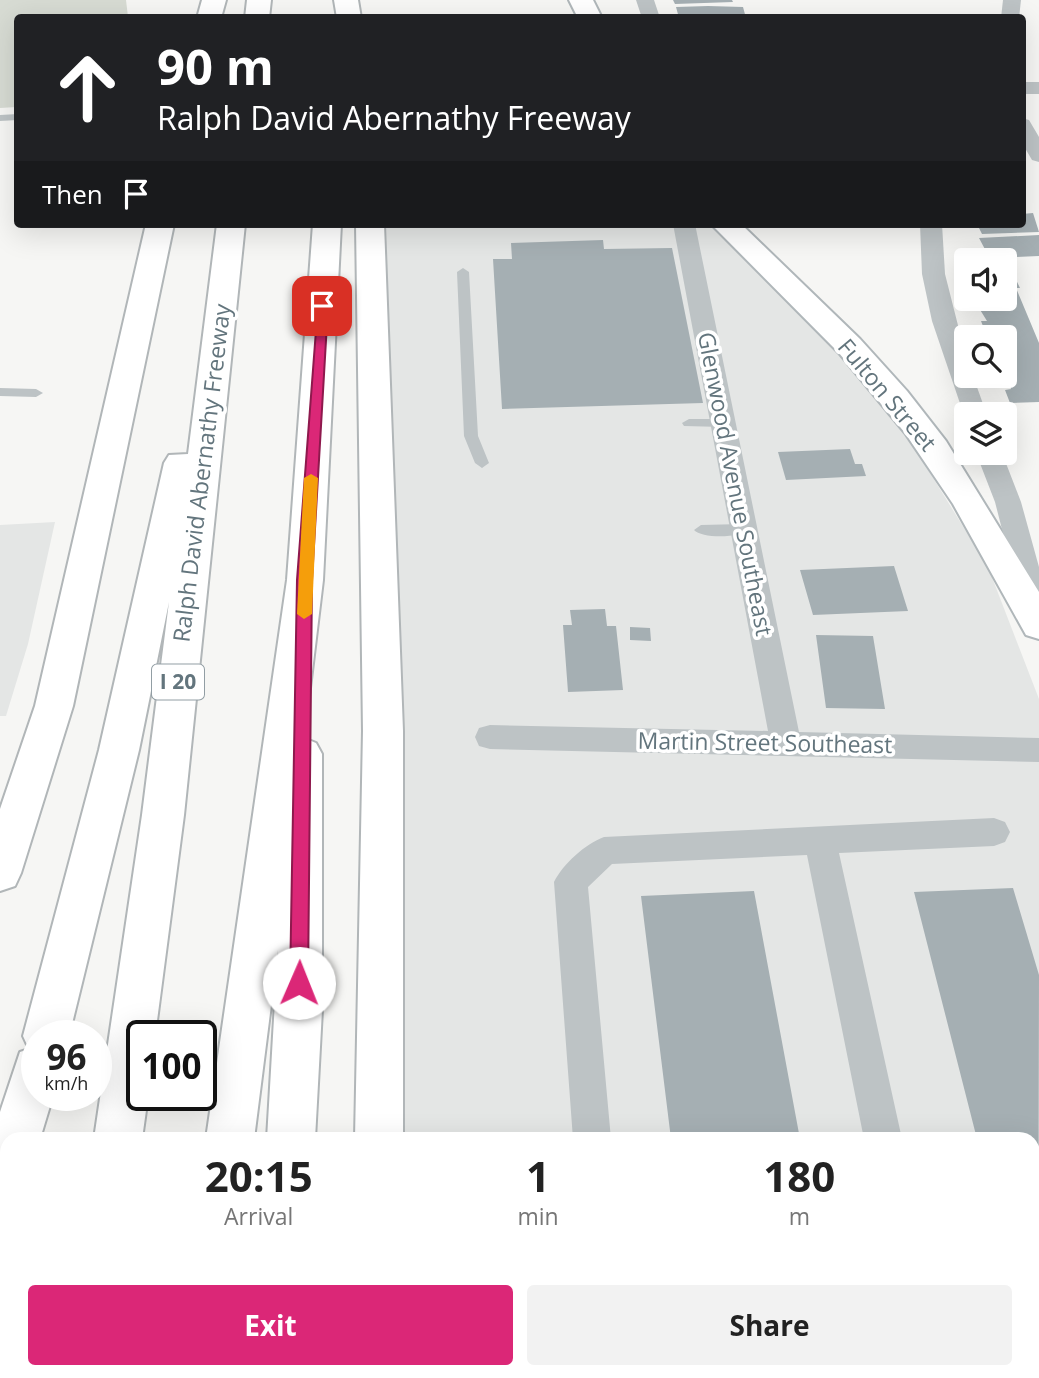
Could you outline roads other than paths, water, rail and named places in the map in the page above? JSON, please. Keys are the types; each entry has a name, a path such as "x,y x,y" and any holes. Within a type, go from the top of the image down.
{"main road":[{"path":"0,873 54,706 159,228"},
{"path":"50,1020 119,750 229,228"},
{"name":"Ralph David Abernathy Freeway","path":"119,1132 163,815 230,228"},
{"path":"291,1132 299,1010 305,580 327,228"},
{"path":"370,228 383,732 379,1132"},
{"name":"Fulton Street","path":"729,228 854,352 916,424 977,513 1039,625"},
{"path":"231,1132 305,580"},
{"path":"18,1132 24,1111"}],"street":[{"path":"1026,132 1039,156"},
{"name":"Glenwood Avenue Southeast","path":"685,228 786,744"},
{"path":"931,228 930,256 943,330 970,402"},
{"path":"994,465 1008,502 1039,619"},
{"name":"Martin Street Southeast","path":"490,737 1039,750"},
{"path":"591,1132 571,882 604,851 994,832"},
{"path":"820,841 882,1132"}],"lane":[{"path":"463,272 471,436 482,463"},
{"path":"0,392 36,393"},
{"path":"690,424 723,423"},
{"path":"701,530 743,529"}]}
